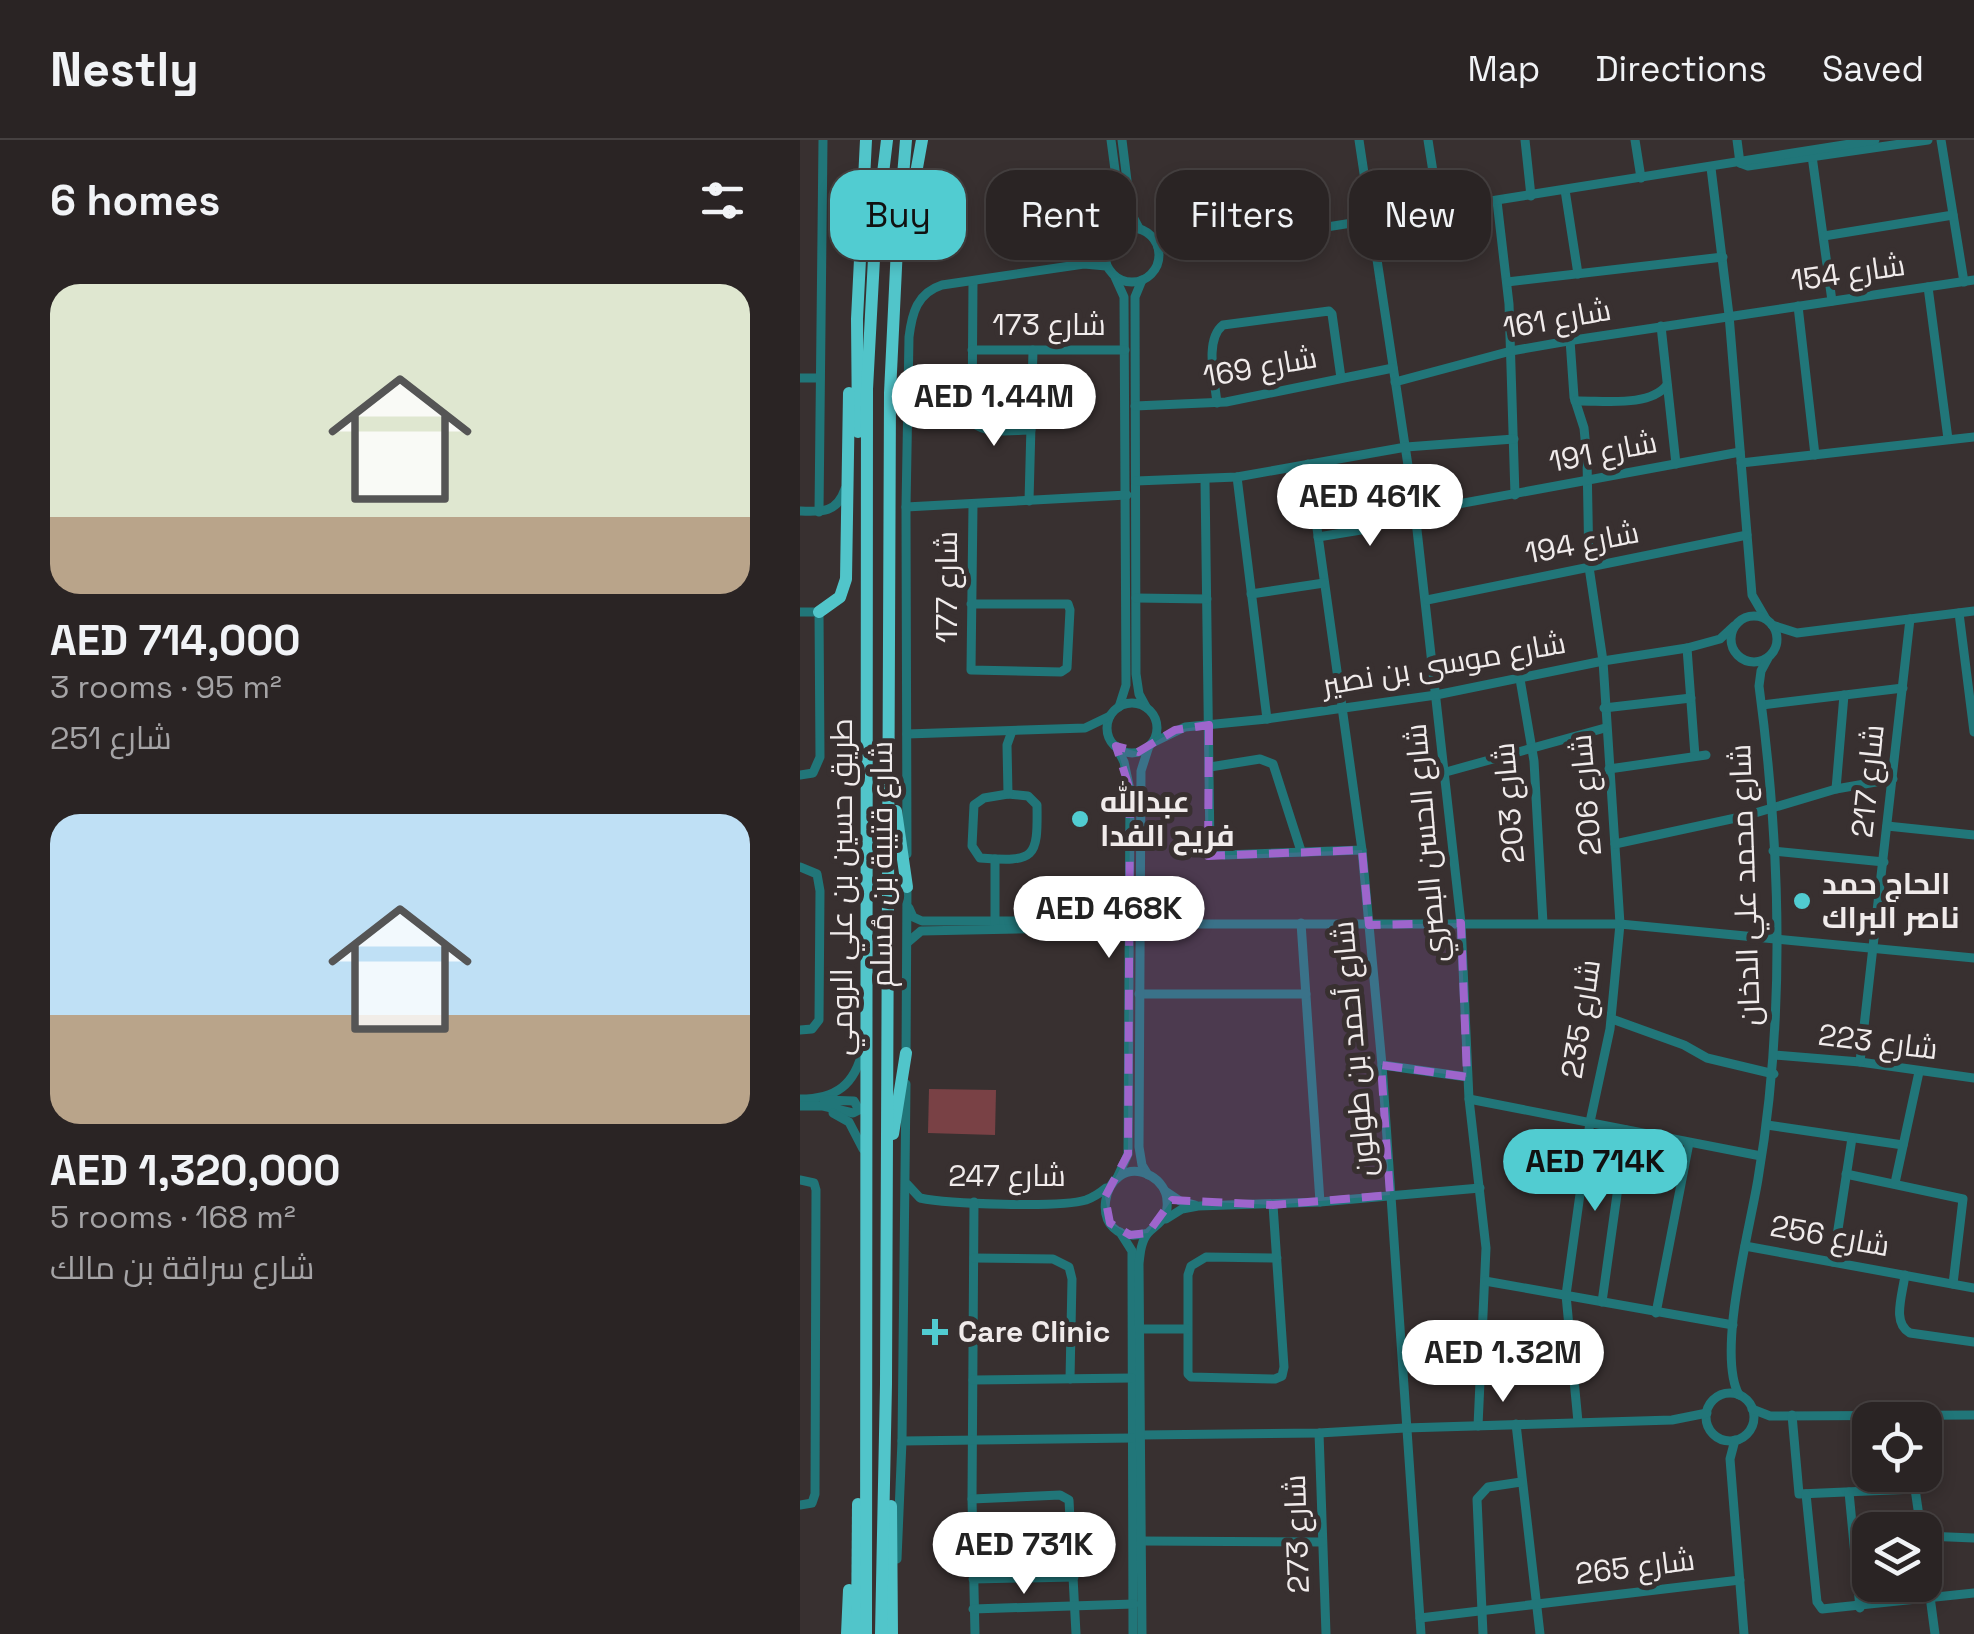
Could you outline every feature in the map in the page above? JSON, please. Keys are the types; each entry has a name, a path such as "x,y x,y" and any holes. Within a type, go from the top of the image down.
{"highway":[{"path":"856,140 862,170"},
{"path":"863,170 866,140"},
{"name":"طريق حسين بن علي الرومي","path":"866,1634 869,327 876,227 888,140"},
{"name":"طريق حسين بن علي الرومي","path":"881,1634 892,348 906,140"},
{"path":"892,540 905,239 922,140"},
{"path":"860,260 858,468 866,545"},
{"path":"819,612 840,597 844,588 850,370 857,346"},
{"path":"890,772 907,887"},
{"path":"886,1176 906,1054"},
{"path":"847,1634 866,1372"},
{"path":"886,1384 892,1634"},
{"path":"857,1528 857,1634"}],"street":[{"path":"820,512 823,140"},
{"path":"1112,140 1116,170"},
{"path":"1122,140 1132,212 1138,228 1156,244"},
{"name":"شارع الحسن البصري","path":"1359,140 1364,170"},
{"path":"1428,140 1433,170"},
{"path":"1525,140 1531,196"},
{"path":"1636,140 1641,178"},
{"path":"1737,140 1740,163"},
{"path":"1491,202 1875,140"},
{"path":"1740,163 1748,166 1928,140"},
{"path":"1942,140 1969,281"},
{"path":"1812,156 1832,300"},
{"path":"1712,168 1730,315 1752,594 1769,622 1777,640 1776,648"},
{"path":"1565,190 1578,274"},
{"path":"1498,201 1511,351 1514,495"},
{"path":"1824,236 1954,215"},
{"path":"1506,282 1723,256"},
{"name":"شارع قتيبة بن مُسلم","path":"1084,264 1090,260"},
{"path":"1085,728 1119,707 1126,685 1124,294 1105,260"},
{"path":"1115,277 1128,282 1142,280 1162,260"},
{"name":"شارع الحسن البصري","path":"1377,260 1415,512 1461,923 1468,1099 1486,1248 1478,1426"},
{"name":"شارع قتيبة بن مُسلم","path":"893,1602 902,1442 909,337 920,299 932,288 1084,264 1106,266"},
{"path":"1142,280 1135,297 1136,680 1146,707 1154,716 1157,732 1141,771 1139,1148 1148,1175 1180,1201 1198,1206"},
{"name":"شارع 154","path":"1730,315 1969,281"},
{"path":"973,282 973,424 990,430 1030,430"},
{"path":"1928,287 1948,440"},
{"path":"1798,306 1814,455"},
{"path":"1216,403 1213,340 1220,327 1328,311 1332,314 1341,378"},
{"name":"شارع 161","path":"1395,382 1511,351 1730,315"},
{"path":"1662,326 1676,464"},
{"name":"شارع 206","path":"1570,340 1575,400 1584,428 1589,567 1603,661 1620,924"},
{"name":"شارع 173","path":"972,350 1125,350"},
{"path":"1028,501 1033,350"},
{"name":"شارع 169","path":"1135,406 1216,403 1393,368"},
{"path":"800,378 820,378"},
{"path":"1575,400 1649,398 1667,384"},
{"name":"شارع 191","path":"1415,512 1676,464 1814,455 1974,436"},
{"path":"1136,481 1205,481 1406,447 1514,439"},
{"name":"شارع أحمد بن طولون","path":"1308,464 1362,850 1382,1066 1421,1634"},
{"path":"1237,477 1267,719"},
{"path":"1205,481 1208,841 1212,851 1224,856 1362,850"},
{"path":"800,511 820,512 836,507 848,483"},
{"path":"906,507 1127,495"},
{"name":"شارع 177","path":"971,604 1068,604 1069,663 1065,670 971,670 971,604 972,505"},
{"path":"1318,537 1367,530 1365,510"},
{"name":"شارع 194","path":"1426,600 1746,535"},
{"path":"1252,594 1324,583"},
{"path":"1742,659 1730,639 1752,594"},
{"path":"1136,598 1208,599"},
{"path":"800,612 819,612 820,761 814,773 800,776"},
{"path":"1711,643 1742,659 1759,662 1797,634 1974,612"},
{"path":"1960,613 1974,732"},
{"path":"1736,624 1752,616 1797,634"},
{"name":"شارع 217","path":"1860,1062 1910,619"},
{"name":"شارع موسى بن نصير","path":"1154,716 1185,727 1436,695 1711,643 1736,624"},
{"path":"1608,769 1700,756 1686,648"},
{"name":"شارع محمد علي الدخان","path":"1722,1395 1730,1380 1733,1325 1776,1056 1778,938 1759,686 1768,658"},
{"name":"شارع محمد علي الدخان","path":"1742,659 1759,686"},
{"name":"شارع 203","path":"1520,679 1533,748 1543,922"},
{"path":"1762,704 1903,688"},
{"path":"1836,789 1844,695"},
{"path":"1604,708 1691,698"},
{"path":"1119,707 1134,703 1146,707"},
{"path":"1110,716 1108,728 1126,766 1130,790 1128,1154 1106,1192 1104,1208 1110,1223 1132,1251 1132,1378 1142,1541 1142,1634"},
{"name":"شارع موسى بن نصير","path":"1151,745 1185,727"},
{"path":"907,734 1085,728 1101,732 1114,745 1134,753 1151,745"},
{"path":"1446,772 1605,728"},
{"path":"1008,794 1008,745 1012,731"},
{"path":"1210,767 1256,760 1271,762 1301,852"},
{"path":"1615,844 1836,789 1892,779"},
{"path":"1008,794 1034,800 1038,842 1030,855 980,858 972,850 972,809 978,801 1008,794"},
{"path":"1887,826 1974,835"},
{"path":"1773,851 1884,862"},
{"path":"995,858 995,926"},
{"path":"800,867 817,874 820,891 820,1020 812,1029 800,1030"},
{"path":"907,903 913,916 922,921 1113,927 1129,937"},
{"path":"906,944 921,931 1118,921 1129,910"},
{"path":"1302,923 1320,1202"},
{"path":"1138,924 1620,924 1974,958"},
{"name":"شارع 235","path":"1578,1422 1566,1295 1590,1122 1612,1019 1620,924"},
{"path":"1139,994 1306,994"},
{"path":"1612,1019 1684,1045 1708,1058 1774,1074"},
{"path":"800,1106 836,1094 851,1080 860,1060 868,1021"},
{"name":"شارع 223","path":"1776,1056 1860,1062 1974,1078"},
{"path":"1382,1066 1467,1077"},
{"path":"1895,1183 1919,1072"},
{"path":"800,1106 824,1106 854,1113 859,1110 854,1102 821,1099"},
{"path":"1468,1099 1762,1156"},
{"path":"800,1106 836,1114 849,1122 860,1138 866,1165"},
{"path":"1767,1125 1903,1145"},
{"path":"1602,1302 1626,1130"},
{"path":"1833,1262 1852,1138"},
{"path":"1656,1312 1689,1143"},
{"path":"1114,1181 1132,1172 1148,1175"},
{"path":"1846,1174 1962,1200 1953,1284"},
{"path":"800,1180 814,1183 816,1190 815,1494 812,1503 800,1505"},
{"name":"شارع 247","path":"905,1180 920,1198 974,1202 1070,1202 1090,1198 1114,1181"},
{"path":"1118,1230 1130,1235 1148,1233 1178,1211 1198,1206 1273,1205 1480,1188"},
{"path":"1160,1224 1167,1208 1164,1190"},
{"path":"974,1202 975,1634"},
{"path":"1273,1205 1277,1258 1282,1376 1191,1377 1188,1275 1194,1262 1206,1257 1277,1258"},
{"path":"1134,1634 1142,1329 1139,1264 1148,1233"},
{"name":"شارع 256","path":"1746,1246 1974,1288"},
{"path":"974,1258 1053,1259 1067,1265 1072,1279 1070,1379"},
{"name":"شارع 256","path":"1906,1275 1898,1321 1902,1328 1910,1333 1974,1342"},
{"path":"1485,1281 1733,1325"},
{"path":"1142,1329 1187,1329"},
{"path":"973,1380 1132,1378"},
{"path":"1730,1380 1752,1409 1770,1416 1852,1416"},
{"path":"1709,1427 1710,1404 1722,1395 1739,1395"},
{"path":"1752,1409 1752,1426"},
{"path":"902,1442 1320,1434 1689,1419 1707,1414"},
{"path":"1792,1415 1816,1602 1822,1609 1902,1602"},
{"path":"1722,1439 1735,1440 1770,1416"},
{"path":"1942,1416 1974,1416"},
{"path":"1689,1419 1709,1427 1722,1439 1730,1459 1744,1634"},
{"path":"1516,1424 1540,1634"},
{"name":"شارع 273","path":"1320,1434 1326,1634"},
{"path":"1730,1459 1735,1440"},
{"path":"1483,1634 1476,1506 1480,1492 1488,1486 1522,1482"},
{"path":"1849,1492 1860,1608"},
{"path":"1802,1494 1852,1492"},
{"path":"972,1499 1060,1495 1068,1498 1072,1508 1076,1634"},
{"path":"1942,1535 1974,1538"},
{"path":"1142,1541 1322,1542"},
{"path":"973,1579 1074,1577"},
{"name":"شارع 265","path":"1420,1618 1740,1580"},
{"path":"1942,1597 1974,1593"},
{"path":"1931,1602 1935,1634"},
{"path":"973,1609 1134,1604"}],"highlighted area":[{"path":"1209,725 1208,856 1362,850 1369,925 1461,923 1467,1077 1381,1065 1390,1195 1273,1205 1172,1200 1148,1233 1130,1235 1110,1223 1105,1197 1128,1154 1130,790 1116,746 1138,752 1175,730"}],"shaded area":[{"path":"929,1089 996,1090 995,1135 928,1133"}],"place":[{"name":"عبدالله فريح الفدا","path":"1080,819"},
{"name":"الحاج حمد ناصر البراك","path":"1802,901"},
{"name":"Care Clinic","path":"935,1332"}]}
